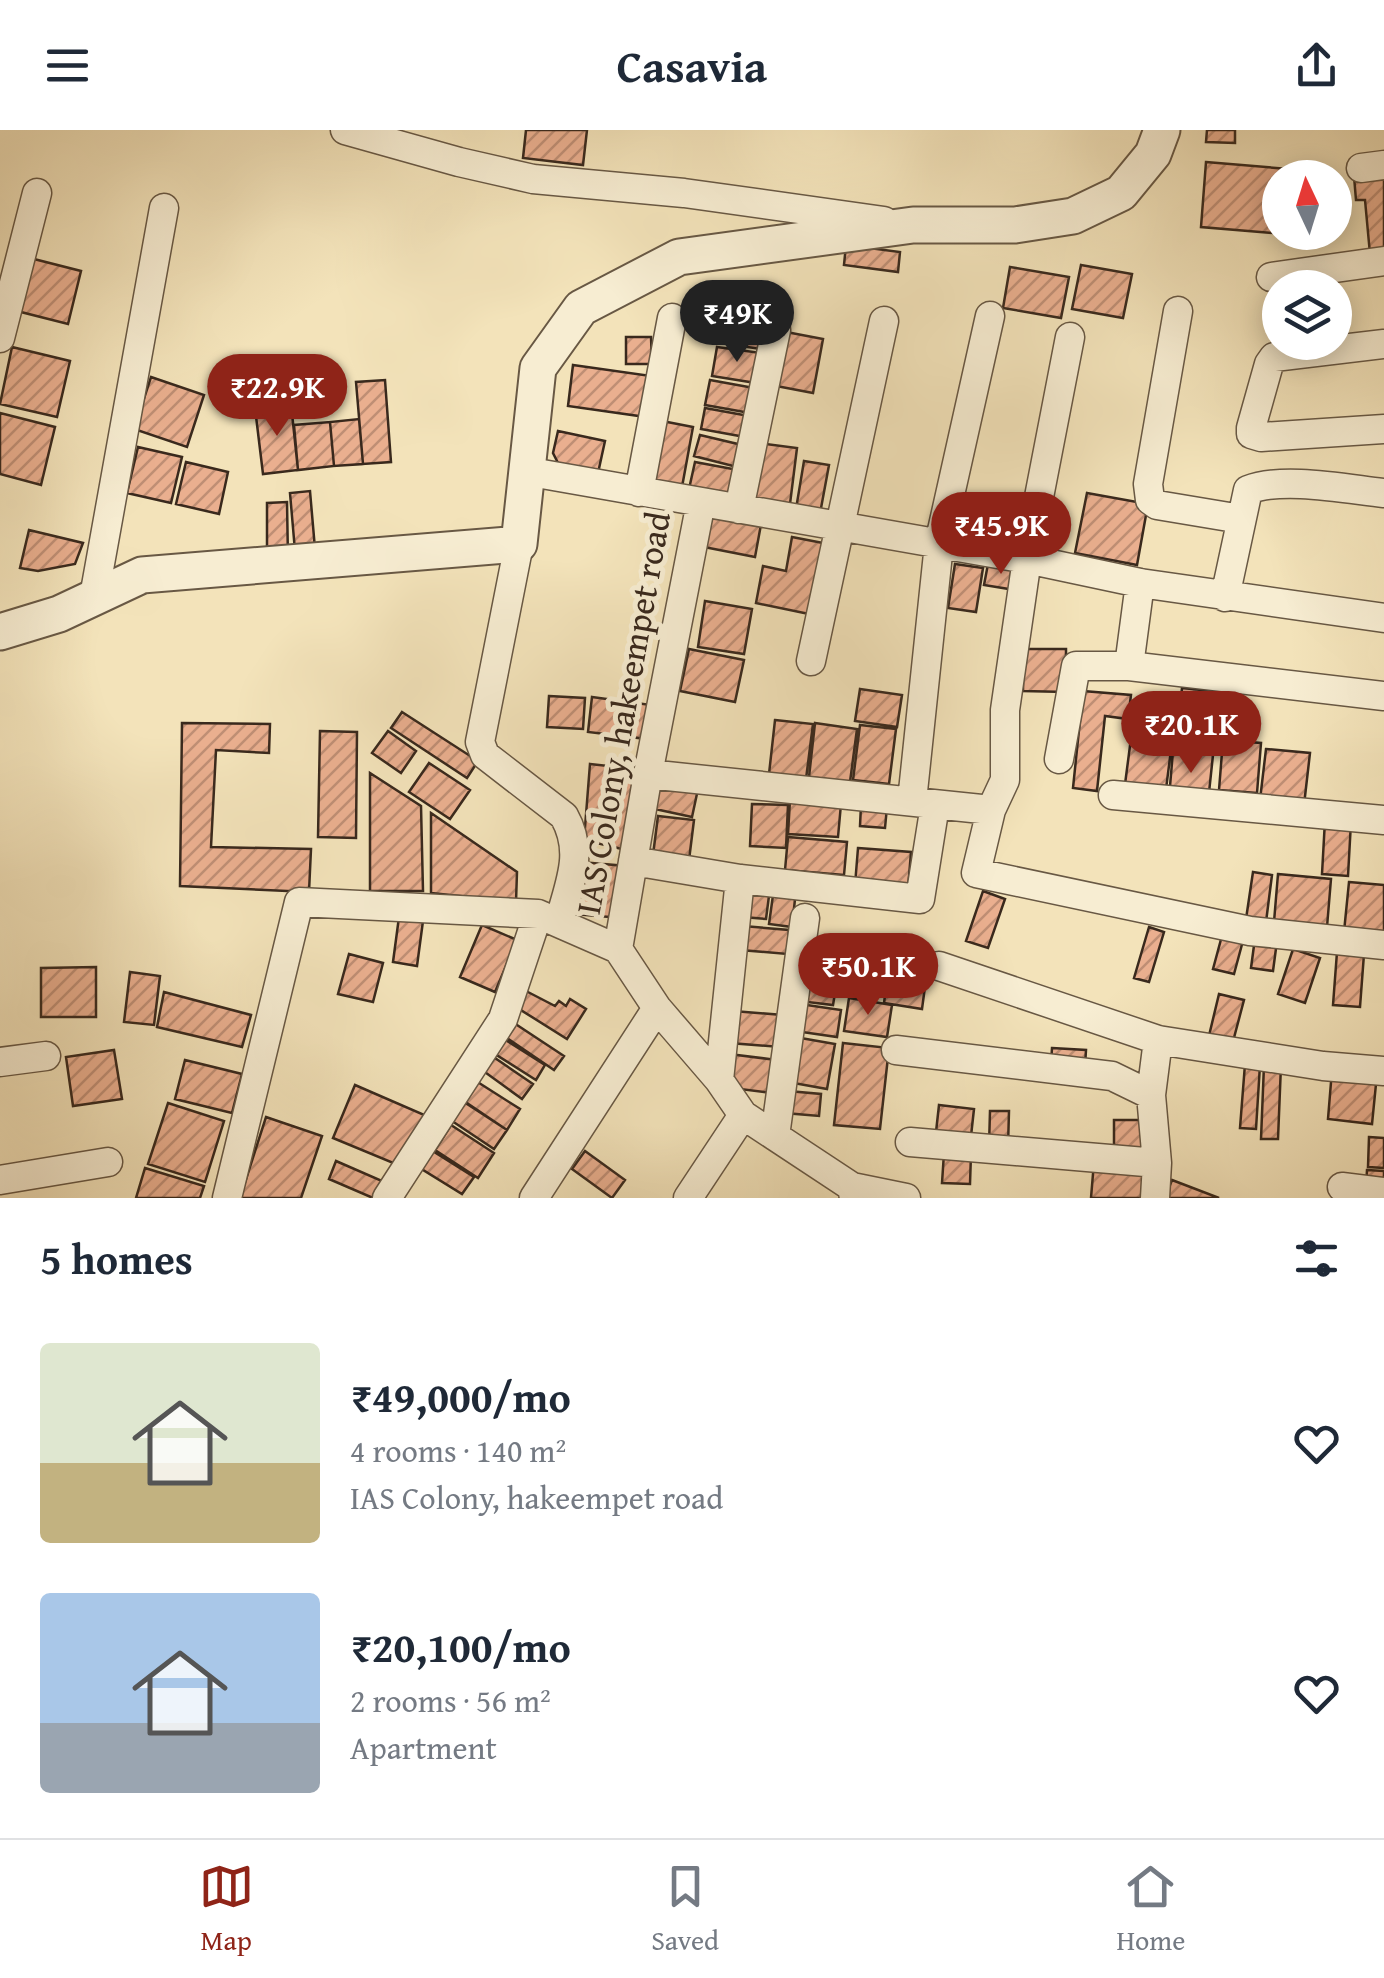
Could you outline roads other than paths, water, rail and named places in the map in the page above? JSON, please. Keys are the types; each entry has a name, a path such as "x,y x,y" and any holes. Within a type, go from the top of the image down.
{"street":[{"path":"345,130 533,179 684,193 913,225"},
{"path":"387,1198 503,1018 577,849 564,816 484,755 480,742 519,544 538,368 581,308 679,258 913,225 1015,224 1073,216 1121,193 1152,154 1162,130"},
{"path":"0,338 37,193"},
{"path":"94,597 164,208"},
{"path":"1320,270 1384,261"},
{"path":"1178,311 1148,484 1150,500 1241,519"},
{"path":"632,861 920,899 940,544 990,316"},
{"path":"639,492 672,318"},
{"path":"812,661 884,320"},
{"path":"739,509 776,330"},
{"path":"1070,337 1027,559 1005,710 1005,780 991,810 976,873 1250,931 1384,945"},
{"path":"1384,344 1274,357 1268,364 1251,434 1261,437 1384,430"},
{"path":"525,471 1027,559 1140,583 1384,618"},
{"path":"1225,597 1248,490 1258,486 1318,486 1384,493"},
{"name":"IAS Colony, hakeempet road","path":"700,502 618,949 657,1008 744,1115 853,1193"},
{"path":"0,632 59,614 142,575 519,544"},
{"path":"1129,666 1140,583"},
{"path":"1059,759 1076,666 1129,666 1384,696"},
{"path":"648,774 991,810"},
{"path":"1113,796 1384,820"},
{"path":"718,1080 740,878"},
{"path":"226,1198 300,902 548,919 618,949"},
{"path":"775,1136 805,918"},
{"path":"939,966 1158,1040 1323,1066 1384,1071"},
{"path":"534,1198 657,1008"},
{"path":"1155,1198 1157,1163 1151,1095 1158,1040"},
{"path":"896,1050 1112,1076 1151,1095"},
{"path":"0,1062 46,1056"},
{"path":"688,1198 744,1115"},
{"path":"910,1142 1157,1163"},
{"path":"0,1180 35,1188 108,1162"},
{"path":"1342,1187 1384,1192"},
{"path":"853,1193 906,1198"}]}
